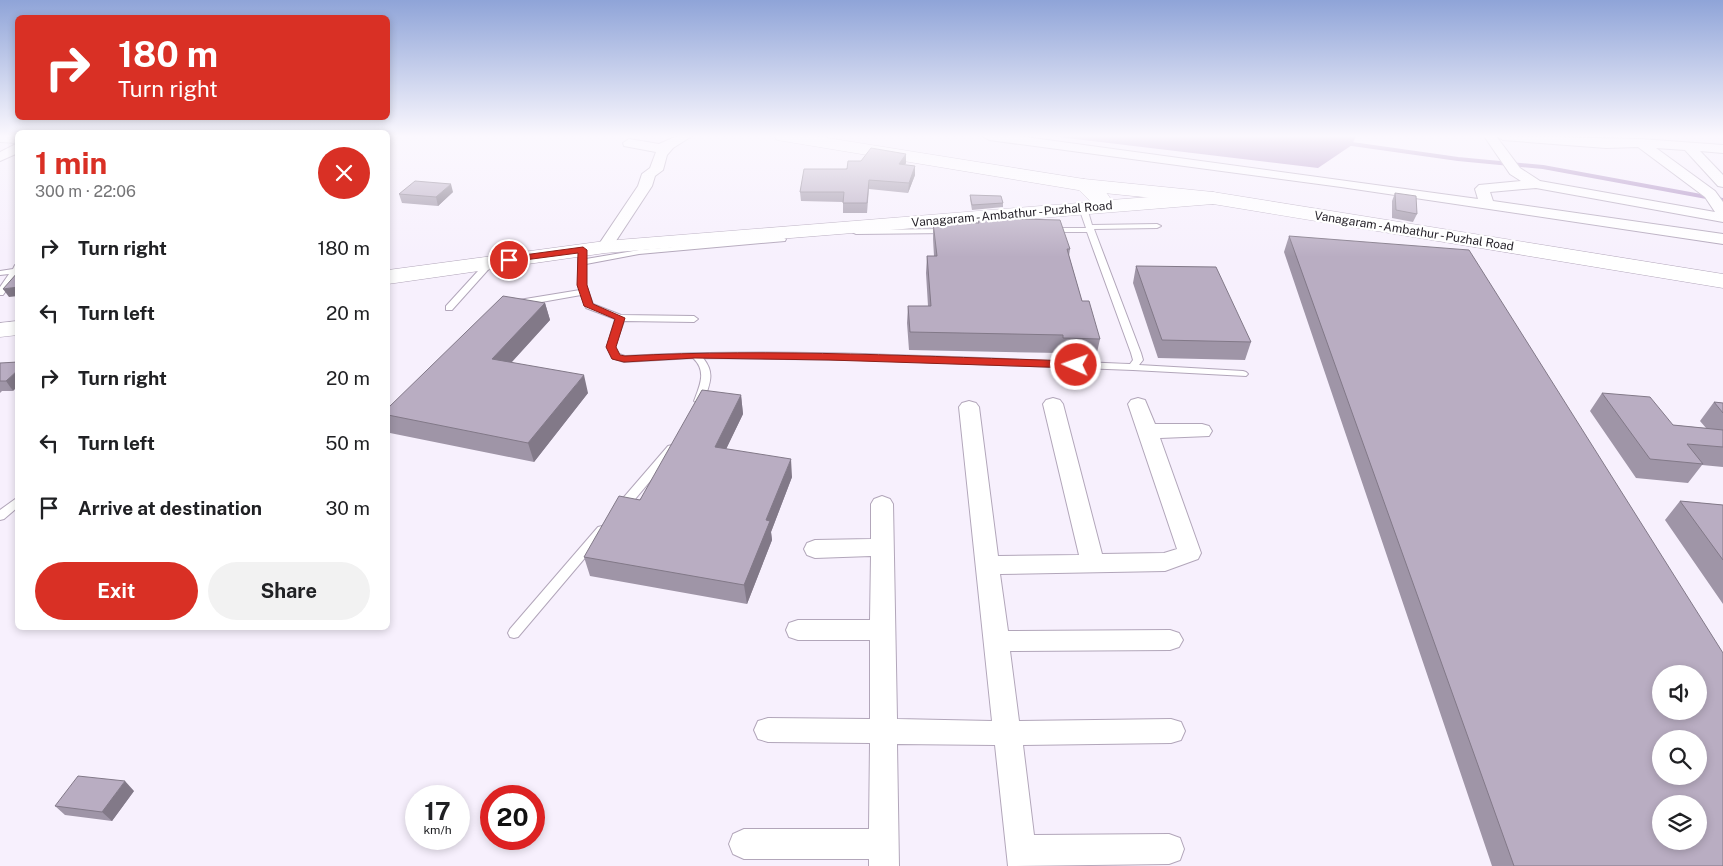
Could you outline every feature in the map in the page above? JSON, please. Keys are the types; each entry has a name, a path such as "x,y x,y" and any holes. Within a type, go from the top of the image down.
{"main road":[{"path":"1031,176 1084,185 1213,198"},
{"path":"1084,185 1100,196 1091,218"},
{"name":"Vanagaram - Ambathur - Puzhal Road","path":"390,277 491,262 582,256 604,246 1091,218 1213,198 1723,282"},
{"path":"0,330 15,328"}],"street":[{"path":"604,246 645,186 648,176"},
{"path":"1285,176 1723,239"},
{"path":"1524,176 1536,184"},
{"path":"1681,176 1718,207"},
{"path":"1487,204 1482,189 1484,188 1536,184 1718,207"},
{"path":"1053,404 1093,563"},
{"path":"988,565 1165,562 1190,553 1138,404"},
{"path":"969,406 1022,858 1169,849"},
{"path":"1147,431 1202,431"},
{"path":"744,844 884,855 882,504"},
{"path":"815,549 882,548"},
{"path":"798,630 882,630"},
{"path":"996,641 1170,640"},
{"path":"768,730 1008,733 1171,731"}],"lane":[{"path":"1042,230 1091,218 1157,226"},
{"path":"1091,218 1138,360 1133,367"},
{"path":"694,319 620,318 589,306 582,285 582,256 857,232 959,231"},
{"path":"449,308 491,262"},
{"path":"0,273 15,269"},
{"path":"0,293 15,270"},
{"path":"511,305 584,292"},
{"path":"620,318 611,347 615,356 624,359 695,355 876,357 1133,367 1243,374"},
{"path":"695,355 704,362 707,374 695,411"},
{"path":"514,633 679,441"},
{"path":"0,516 15,504"}],"building":[{"path":"803,176 911,176 909,183 869,180 867,203 843,203 844,192 800,192"},
{"path":"415,181 451,184 436,197 399,194"},
{"path":"1395,193 1416,196 1417,214 1396,210"},
{"path":"970,195 1001,196 1003,203 972,205"},
{"path":"978,218 1060,220 1070,249 1067,249 1082,301 1089,301 1100,339 1063,338 1063,335 910,332 908,306 931,306 927,256 937,256 933,222 979,223"},
{"path":"1289,236 1469,250 1723,653 1723,866 1514,866"},
{"path":"1136,266 1216,267 1251,342 1162,340"},
{"path":"15,275 15,287 3,289"},
{"path":"503,296 545,303 492,359 584,375 528,443 390,415 390,406"},
{"path":"15,362 15,373 6,381 0,381 0,363"},
{"path":"702,390 741,395 715,447 791,459 766,520 770,521 744,585 584,557 619,496 640,500"},
{"path":"1602,393 1650,397 1673,425 1723,430 1723,447 1687,444 1703,464 1650,459"},
{"path":"1714,402 1723,403 1723,413"},
{"path":"1680,501 1723,505 1723,560"},
{"path":"78,776 125,781 102,812 55,806"}],"waterway":[{"path":"1594,176 1723,200"}],"route":[{"path":"509,260 583,250 582,285 589,306 620,318 611,347 615,356 624,359 695,355 867,357 1076,365"}]}
